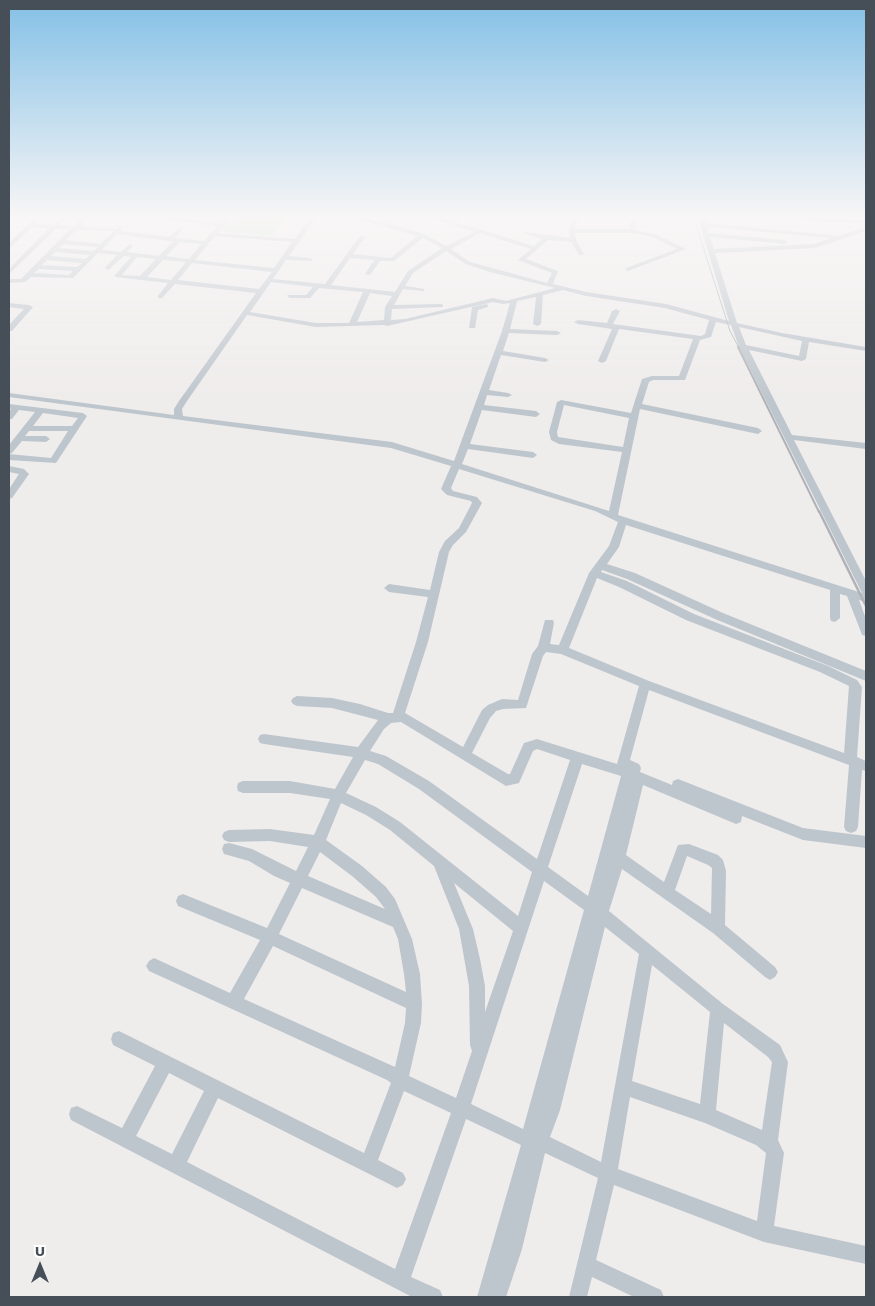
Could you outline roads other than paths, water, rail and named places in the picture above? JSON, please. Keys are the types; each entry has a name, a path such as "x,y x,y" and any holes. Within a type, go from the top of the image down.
{"street":[{"path":"9,282 22,282 25,279"},
{"path":"144,279 260,291"},
{"path":"160,297 175,279"},
{"path":"326,286 331,279"},
{"path":"387,324 389,307 406,279"},
{"path":"528,279 666,306 734,324 806,339 866,349"},
{"path":"556,279 557,286"},
{"path":"720,279 743,347 866,591"},
{"path":"179,415 183,401 268,280 367,291 422,290"},
{"path":"290,296 308,297 317,286"},
{"path":"245,314 262,313 276,316 308,328 406,323 540,294 557,286"},
{"path":"352,325 367,291"},
{"path":"537,324 540,294"},
{"path":"234,1001 270,937 318,842 338,795 380,725 393,717 422,642 432,594 444,552 466,525 476,501 474,498 447,492 446,486 464,448 506,331 514,300"},
{"path":"472,326 476,308 501,301"},
{"path":"9,305 29,307 9,329"},
{"path":"389,307 441,306"},
{"path":"602,361 616,311"},
{"path":"578,322 697,338 708,336 713,319"},
{"path":"506,331 557,334"},
{"path":"613,515 626,450 644,385 648,379 682,378 697,338"},
{"path":"743,347 802,359 806,339"},
{"path":"498,352 545,360"},
{"path":"484,392 508,395"},
{"path":"9,395 179,415 386,444 526,486 613,515 623,521 866,598"},
{"path":"626,450 554,438 553,432 561,402 758,431"},
{"path":"9,417 13,406 82,415 53,461 9,457"},
{"path":"478,407 536,414"},
{"path":"9,451 41,410"},
{"path":"26,428 73,429"},
{"path":"789,437 866,446"},
{"path":"18,438 46,439"},
{"path":"464,448 533,455"},
{"path":"9,469 21,471 24,474 9,496"},
{"path":"564,650 597,569 614,547 623,521"},
{"path":"597,569 630,576 719,616 866,676"},
{"path":"597,569 690,617 824,669 853,683 856,687 857,762 851,827"},
{"path":"835,587 835,618"},
{"path":"389,588 432,594"},
{"path":"851,593 866,632"},
{"path":"466,753 486,714 492,708 502,704 522,705 537,656 543,648 548,623"},
{"path":"543,648 564,650 645,684 857,762"},
{"path":"486,1297 535,1139 552,1110 596,910 613,854 645,684"},
{"path":"297,701 332,703 393,717 419,726 511,781 517,776 528,747 533,744 628,770 795,832 809,836 866,842"},
{"path":"264,739 362,753 382,760 424,785 596,910 718,1009 774,1051 779,1058 769,1143"},
{"path":"400,1282 462,1106 578,756"},
{"path":"628,770 736,818"},
{"path":"243,787 290,787 338,795 395,826 521,928"},
{"path":"252,855 258,835"},
{"path":"368,1164 410,1040 414,1004 412,974 405,939 398,922 390,904 381,892 357,871 318,842 258,835 229,843 298,879 398,922"},
{"path":"667,893 683,850 690,850 713,860 718,865 719,871 718,928"},
{"path":"613,854 718,928 770,972"},
{"path":"439,860 466,929 473,959 477,986 478,1053"},
{"path":"183,901 270,937 414,1004"},
{"path":"578,1297 608,1174 647,950"},
{"path":"154,966 398,1076 608,1174 764,1233 866,1255"},
{"path":"706,1115 718,1009"},
{"path":"119,1039 397,1179"},
{"path":"125,1139 166,1062"},
{"path":"623,1086 706,1115 769,1143 773,1147 775,1153 764,1233"},
{"path":"176,1165 215,1087"},
{"path":"77,1114 400,1282 433,1297"},
{"path":"497,1297 513,1249 535,1139"},
{"path":"585,1264 654,1297"}],"railway":[{"path":"713,279 730,331 739,348"},
{"path":"738,347 819,512"},
{"path":"819,511 866,606"}]}
